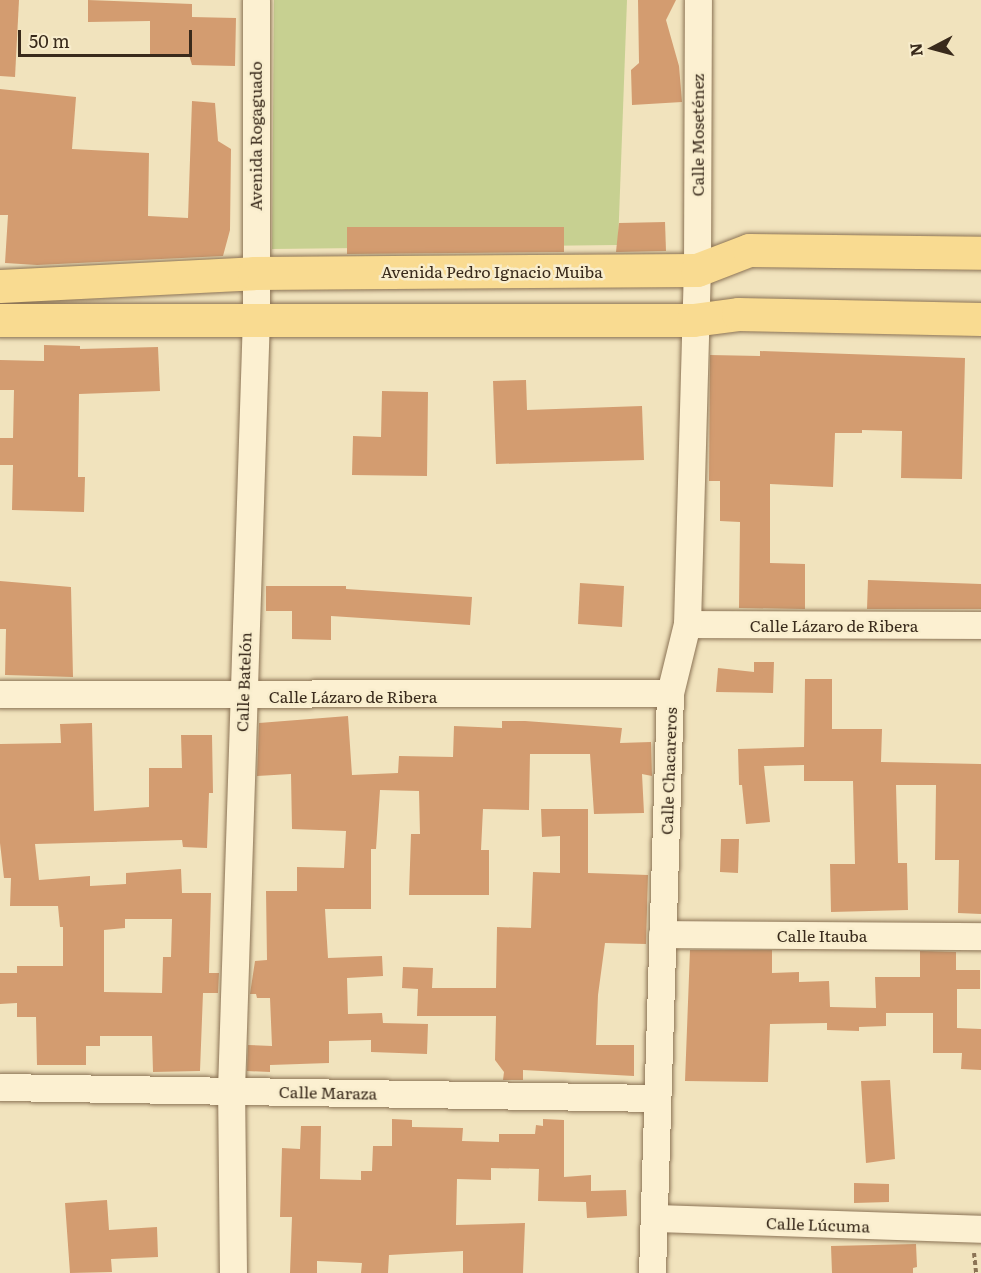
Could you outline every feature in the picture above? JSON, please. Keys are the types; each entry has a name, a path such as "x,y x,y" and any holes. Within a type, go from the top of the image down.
{"main road":[{"name":"Avenida Pedro Ignacio Muiba","path":"0,286 254,273 697,270 749,250 981,254"},
{"path":"0,320 256,317 693,320 738,314 981,319"}],"street":[{"name":"Avenida Rogaguado","path":"254,273 256,0"},
{"name":"Calle Moseténez","path":"697,270 698,0"},
{"name":"Calle Chacareros","path":"652,1273 670,693 687,624 693,320 697,270"},
{"name":"Calle Batelón","path":"233,1273 231,1090 256,317 254,273"},
{"name":"Calle Lázaro de Ribera","path":"687,624 981,625"},
{"name":"Calle Lázaro de Ribera","path":"0,694 243,696 670,693"},
{"name":"Calle Itauba","path":"662,934 981,936"},
{"name":"Calle Maraza","path":"0,1087 657,1098"},
{"name":"Calle Lúcuma","path":"655,1218 981,1229"}],"green space":[{"path":"274,0 627,0 618,245 272,249"}],"building":[{"path":"0,0 19,0 15,77 0,76"},
{"path":"88,0 192,4 192,17 236,18 235,66 192,65 189,55 150,55 150,21 88,22"},
{"path":"638,0 676,0 666,20 679,66 682,102 632,105 631,70 639,63"},
{"path":"0,89 76,97 72,149 149,153 148,216 188,218 192,101 215,103 218,141 231,149 230,230 223,256 37,265 5,263 8,215 0,215"},
{"path":"665,222 666,251 616,252 619,223"},
{"path":"347,227 564,227 564,252 347,254"},
{"path":"44,345 80,346 80,349 158,347 160,391 79,394 78,477 85,477 84,512 12,510 13,465 0,465 0,438 13,438 14,390 0,390 0,360 44,361"},
{"path":"760,351 965,358 962,479 901,478 902,431 862,430 862,433 835,433 833,487 770,484 770,563 805,564 805,609 739,608 740,522 720,521 720,481 709,481 710,355 760,356"},
{"path":"526,380 527,410 642,406 644,460 496,464 493,381"},
{"path":"382,391 428,392 427,476 352,475 353,436 381,437"},
{"path":"868,580 981,584 981,609 867,609"},
{"path":"0,581 71,587 73,677 5,675 6,629 0,629"},
{"path":"580,583 624,586 622,627 578,624"},
{"path":"266,586 346,586 346,589 472,597 470,625 331,616 331,640 292,639 292,611 266,611"},
{"path":"754,662 774,662 773,693 716,692 718,668 754,672"},
{"path":"805,679 832,679 832,729 882,729 881,762 981,764 981,914 958,913 959,860 935,860 936,785 896,785 898,863 907,863 908,910 831,912 830,864 855,864 853,781 804,781 804,765 764,766 770,822 746,824 742,785 739,785 738,749 804,747"},
{"path":"348,716 352,775 398,773 399,756 453,757 454,726 502,728 502,721 525,721 622,728 620,743 651,742 652,776 642,774 644,813 594,814 590,754 530,754 529,810 483,809 481,850 489,850 489,895 409,895 411,834 420,834 419,791 380,790 376,849 371,849 371,909 325,909 328,958 382,956 383,976 347,978 348,1014 382,1013 383,1023 428,1024 427,1054 371,1052 371,1040 329,1041 329,1063 270,1065 270,1072 247,1071 248,1045 272,1046 270,998 257,998 256,994 250,994 255,961 267,960 266,891 297,891 297,867 344,868 346,831 292,829 291,774 257,776 259,723"},
{"path":"92,723 94,811 149,807 149,768 182,768 181,735 212,735 213,793 209,793 207,848 183,847 182,840 35,844 39,880 90,876 90,886 126,884 126,873 181,869 182,893 211,893 209,973 219,973 218,993 203,993 200,1071 153,1072 152,1036 100,1036 100,1046 86,1046 86,1065 37,1065 36,1017 17,1017 17,1003 0,1004 0,973 17,973 17,966 63,966 63,927 60,927 58,906 10,906 11,878 4,878 0,843 0,744 61,743 60,724","holes":["125,919 172,919 171,957 163,957 162,993 104,992 104,930 125,928"]},
{"path":"541,809 588,809 588,873 648,875 646,944 605,943 598,995 596,1045 634,1045 634,1076 523,1070 523,1080 503,1080 504,1072 495,1060 496,1016 417,1016 418,989 402,988 403,967 433,968 432,988 496,988 497,927 531,928 533,872 560,873 560,836 542,837"},
{"path":"721,839 739,839 738,873 720,872"},
{"path":"690,950 772,950 772,973 799,972 799,982 829,981 830,1007 876,1008 875,977 920,977 920,951 956,952 956,970 980,970 980,989 957,989 957,1028 981,1029 981,1070 961,1069 962,1053 933,1053 933,1013 886,1013 886,1026 859,1027 859,1031 827,1030 827,1023 770,1024 768,1082 685,1081"},
{"path":"890,1080 895,1159 866,1163 861,1081"},
{"path":"392,1119 412,1120 412,1127 463,1128 462,1141 499,1142 499,1134 535,1134 536,1125 543,1126 543,1119 564,1120 564,1177 591,1175 591,1191 626,1190 627,1216 587,1218 586,1202 538,1201 539,1169 491,1168 491,1180 457,1179 456,1225 525,1223 523,1273 463,1273 463,1251 389,1255 388,1273 361,1273 362,1263 317,1261 317,1273 290,1273 292,1217 280,1217 282,1148 300,1149 301,1126 321,1126 320,1179 361,1180 361,1171 372,1171 373,1146 392,1146"},
{"path":"854,1183 889,1184 889,1202 854,1203"},
{"path":"107,1200 109,1230 157,1227 158,1257 111,1259 112,1272 70,1273 65,1203"},
{"path":"916,1244 917,1267 913,1268 913,1273 832,1273 831,1246"}]}
